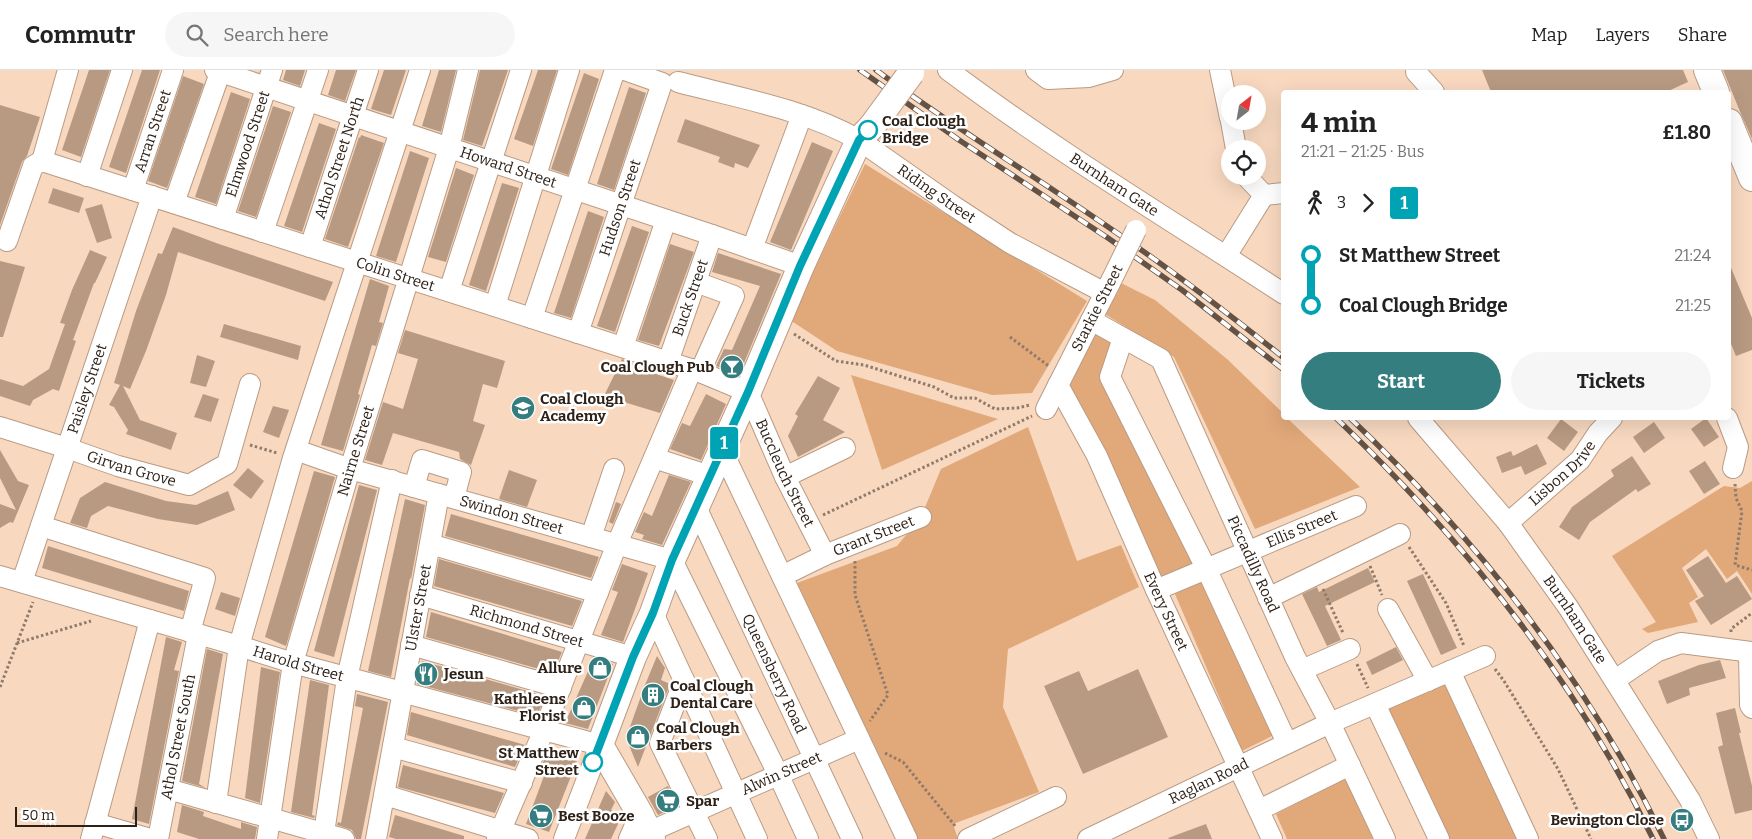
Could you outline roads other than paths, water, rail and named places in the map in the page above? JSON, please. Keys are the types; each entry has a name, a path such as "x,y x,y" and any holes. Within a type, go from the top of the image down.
{"main road":[{"path":"1707,70 1715,90"},
{"path":"642,831 600,745 633,657 653,613 672,560 748,392 800,266 866,132 912,71"},
{"path":"1731,127 1752,178"}],"street":[{"path":"7,241 33,166 42,161 68,70"},
{"path":"88,176 122,70"},
{"name":"Arran Street","path":"133,190 173,70"},
{"path":"263,232 318,70"},
{"name":"Athol Street North","path":"310,247 368,70"},
{"path":"216,803 239,646 295,454 420,70"},
{"name":"Nairne Street","path":"267,839 293,663 350,469 449,148 468,70"},
{"path":"449,291 521,70"},
{"path":"495,306 569,70"},
{"path":"532,318 615,70"},
{"name":"Riding Street","path":"625,70 802,115 843,131 866,132 952,206 1010,243 1107,288"},
{"name":"Burnham Gate","path":"948,70 1000,109 1281,292"},
{"path":"1036,70 1048,79 1090,77 1105,71"},
{"path":"1220,70 1223,85"},
{"path":"174,204 219,71"},
{"name":"Howard Street","path":"219,71 269,79 308,101 800,266"},
{"path":"1416,72 1432,90"},
{"name":"Elmwood Street","path":"223,219 269,79"},
{"name":"Hudson Street","path":"578,333 620,205 670,82"},
{"path":"752,249 802,115"},
{"name":"Colin Street","path":"42,161 696,370 748,392"},
{"path":"1255,185 1264,195"},
{"path":"1264,195 1281,193"},
{"path":"1226,256 1264,195"},
{"name":"Paisley Street","path":"30,585 41,526 152,196"},
{"name":"Starkie Street","path":"1046,409 1148,207"},
{"path":"623,347 666,220"},
{"name":"Buck Street","path":"668,362 712,235"},
{"path":"499,835 544,730 617,544 654,458 734,296 696,282"},
{"name":"Piccadilly Road","path":"1091,320 1161,359 1268,598 1302,670 1330,723 1384,839"},
{"path":"1123,338 1110,377 1206,568 1288,743"},
{"name":"Every Street","path":"1060,381 1097,456 1156,590 1272,839"},
{"name":"Girvan Grove","path":"0,428 68,448 118,466 189,485 227,464 250,384"},
{"name":"Buccleuch Street","path":"748,392 785,477 825,555"},
{"name":"Burnham Gate","path":"1420,420 1508,523 1568,607 1690,800 1709,839"},
{"name":"Lisbon Drive","path":"1508,523 1580,460 1593,425 1607,420"},
{"path":"1729,420 1738,447 1734,468"},
{"path":"785,477 845,448"},
{"path":"722,450 907,839"},
{"name":"Swindon Street","path":"295,454 672,560"},
{"path":"654,458 710,476"},
{"name":"Ulster Street","path":"376,839 430,544 447,496 461,472 422,460 414,487"},
{"path":"591,537 614,469"},
{"path":"324,833 348,678 392,480"},
{"name":"Ellis Street","path":"1156,590 1246,550 1356,506"},
{"name":"Queensberry Road","path":"696,507 852,839"},
{"name":"Grant Street","path":"782,576 825,555 921,517"},
{"name":"Athol Street South","path":"41,526 205,578 158,839"},
{"path":"1268,598 1400,534"},
{"path":"430,544 598,592"},
{"path":"672,560 778,774 808,839"},
{"name":"Harold Street","path":"0,576 293,663 600,745"},
{"name":"Richmond Street","path":"420,595 633,657"},
{"path":"1388,609 1428,681"},
{"path":"653,613 756,839"},
{"path":"150,620 93,831 151,839"},
{"path":"1615,680 1658,651 1681,643 1751,653 1750,705 1752,708"},
{"path":"412,645 561,688"},
{"path":"1302,670 1350,648"},
{"name":"Raglan Road","path":"1088,839 1330,723 1478,660"},
{"path":"1450,671 1528,839"},
{"path":"684,680 660,743 707,839"},
{"path":"1375,704 1439,839"},
{"name":"Alwin Street","path":"642,831 694,811 858,739"},
{"path":"564,839 600,745"},
{"path":"393,747 522,783"},
{"path":"1259,810 1350,765"},
{"path":"168,789 344,839"},
{"path":"385,794 499,835 528,839"},
{"path":"968,839 1056,796"}],"railway":[{"path":"860,70 959,140 1108,238 1182,290 1281,368"},
{"path":"876,70 1136,246 1281,356"},
{"path":"1338,420 1428,512 1472,562 1513,614 1589,723 1653,839"},
{"path":"1352,420 1397,464 1442,513 1526,615 1565,668 1601,724 1634,781 1664,839"}],"place":[{"name":"Coal Clough Bridge","path":"868,130"},
{"name":"Coal Clough Pub","path":"732,367"},
{"name":"Coal Clough Academy","path":"523,408"},
{"name":"Allure","path":"600,668"},
{"name":"Jesun","path":"426,674"},
{"name":"Coal Clough Dental Care","path":"653,695"},
{"name":"Kathleens Florist","path":"584,708"},
{"name":"Coal Clough Barbers","path":"638,737"},
{"name":"St Matthew Street","path":"593,762"},
{"name":"Spar","path":"668,801"},
{"name":"Best Booze","path":"541,816"},
{"name":"Bevington Close","path":"1682,820"}]}
